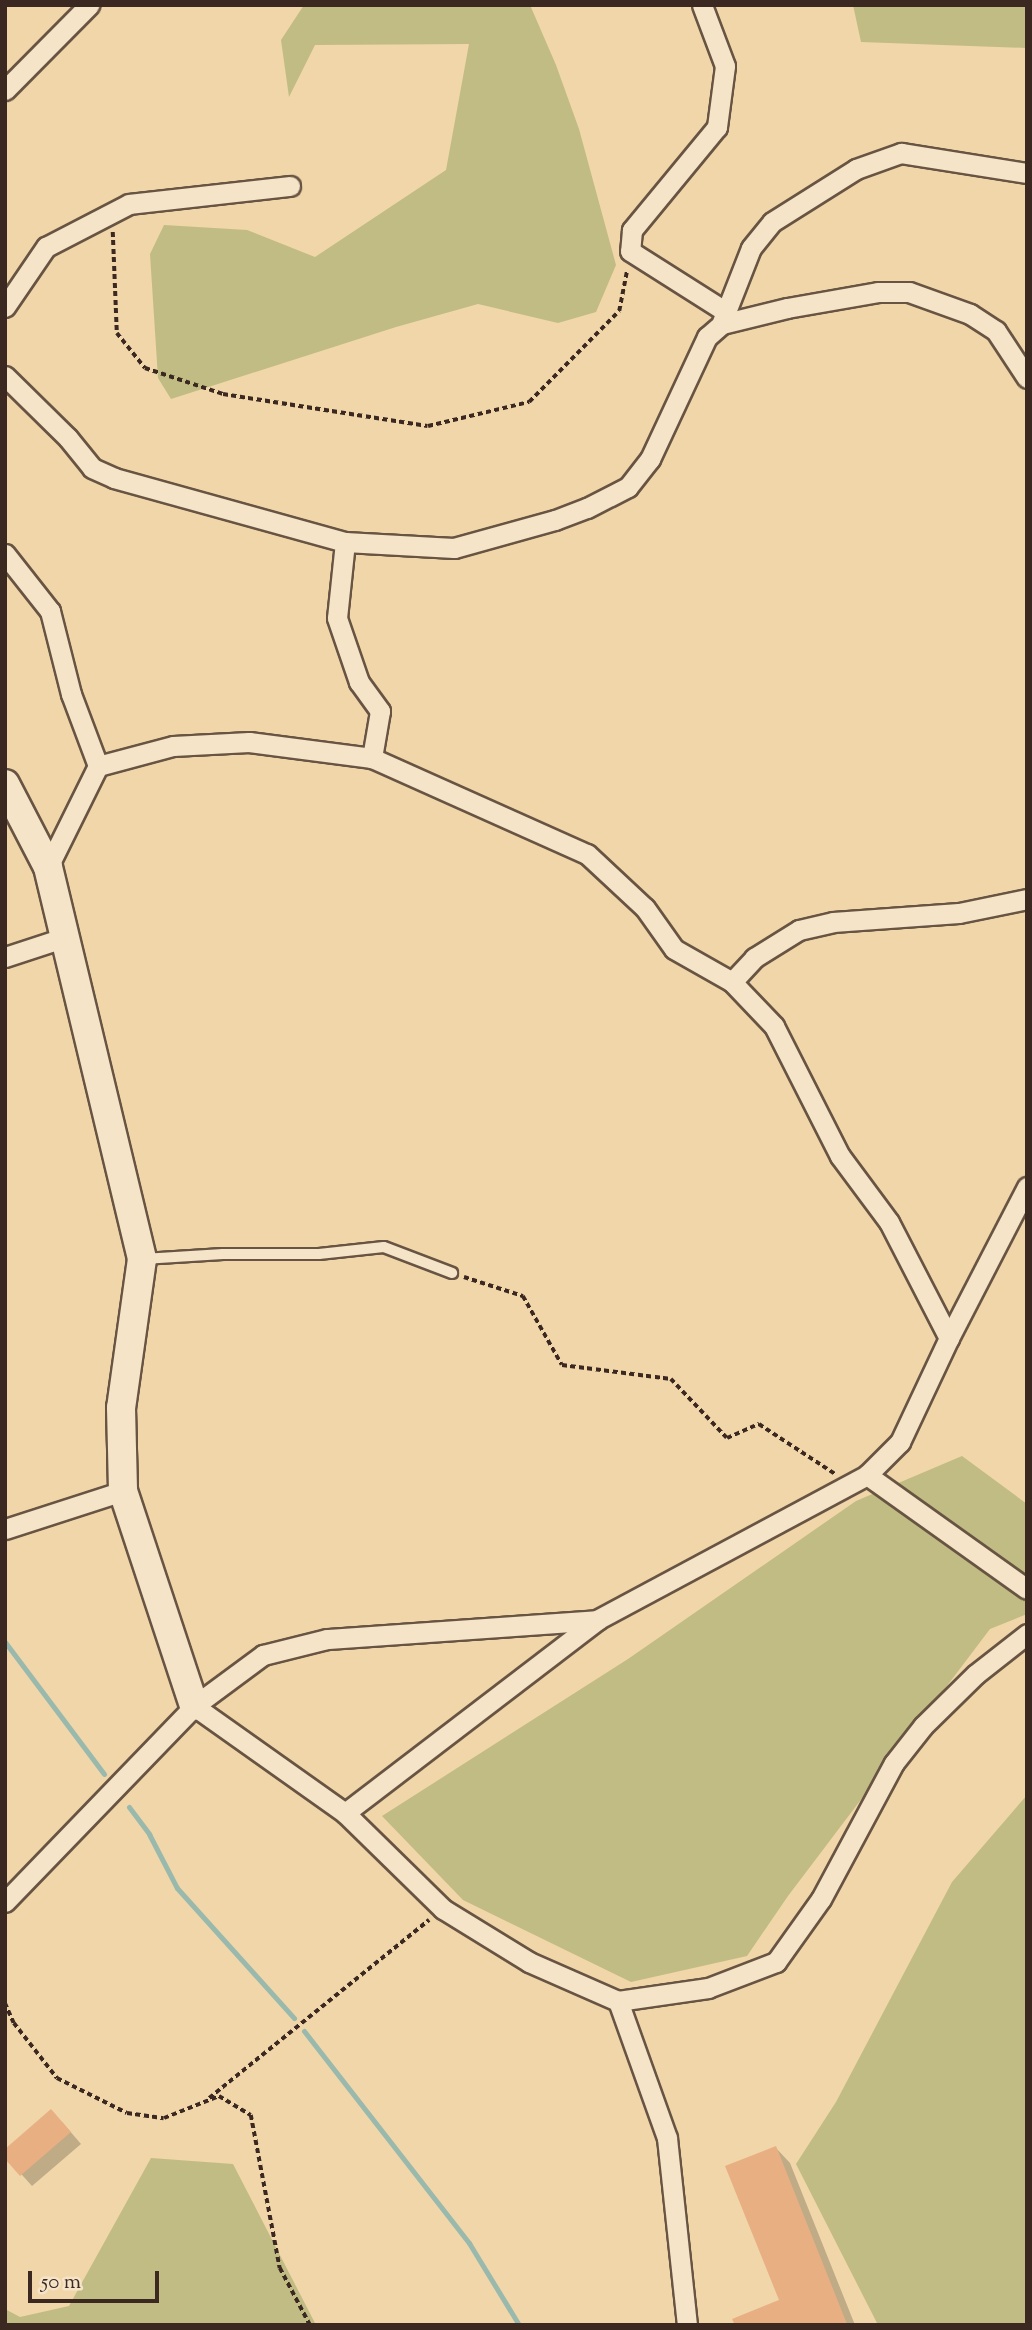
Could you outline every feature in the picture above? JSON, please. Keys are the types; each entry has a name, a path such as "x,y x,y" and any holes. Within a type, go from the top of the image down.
{"street":[{"path":"5,90 89,5"},
{"path":"702,5 725,66 717,127 632,230 631,251 724,318 878,292 909,292 971,314 996,331 1027,377"},
{"path":"5,376 68,438 92,468 114,478 345,542 454,548 555,520 587,508 628,487 650,459 707,337 724,318 751,248 772,222 856,169 901,153 1027,173"},
{"path":"5,307 46,247 129,204 290,186"},
{"path":"345,542 337,618 359,681 380,711 372,758"},
{"path":"5,554 50,611 71,694 97,766 48,867"},
{"path":"97,766 173,746 249,742 372,758 587,854 645,908 674,949 732,982 774,1026 840,1156 889,1222 949,1338"},
{"path":"5,785 48,867 142,1259 121,1408 123,1491 194,1706 345,1813 443,1909 529,1962 618,2001 708,1988 776,1962 821,1899 878,1798 894,1763 923,1726 975,1674 1027,1634"},
{"path":"732,982 754,958 799,930 833,922 959,913 1027,899"},
{"path":"5,957 64,938"},
{"path":"345,1813 597,1620 858,1479 900,1443 949,1338 1027,1187"},
{"path":"858,1479 1027,1589"},
{"path":"5,1529 123,1491"},
{"path":"5,1902 194,1706 263,1655 327,1639 597,1620"},
{"path":"618,2001 667,2138 687,2325"}],"lane":[{"path":"142,1259 223,1254 319,1254 384,1247 452,1273"}],"path":[{"path":"112,213 117,333 145,368 222,394 428,426 529,402 619,311 631,251"},
{"path":"452,1273 523,1296 562,1365 671,1379 727,1438 759,1424 858,1479"},
{"path":"205,2102 443,1909"},
{"path":"5,2003 14,2023 57,2078 127,2113 164,2118 219,2096 251,2115 280,2268 310,2325"}],"shaded area":[{"path":"304,5 530,5 556,65 579,129 616,265 596,312 558,323 478,304 396,327 171,399 158,378 150,254 164,225 247,230 315,257 446,170 469,44 315,45 289,97 281,40"},
{"path":"853,5 1027,5 1027,48 861,42"},
{"path":"962,1456 1027,1504 1027,1614 990,1629 788,1896 747,1956 631,1982 463,1900 382,1816 628,1659 856,1501"},
{"path":"1027,1795 1027,2325 878,2325 796,2164 836,2102 952,1882"},
{"path":"151,2158 233,2164 316,2325 5,2325 5,2309 20,2317 69,2306"}],"building":[{"path":"51,2109 71,2132 20,2176 5,2159 5,2149"},
{"path":"776,2146 847,2324 735,2325 732,2319 779,2300 725,2166"}],"waterway":[{"path":"5,1642 104,1774"},
{"path":"129,1807 149,1834 177,1888 294,2018"},
{"path":"304,2031 469,2243 519,2325"}]}
